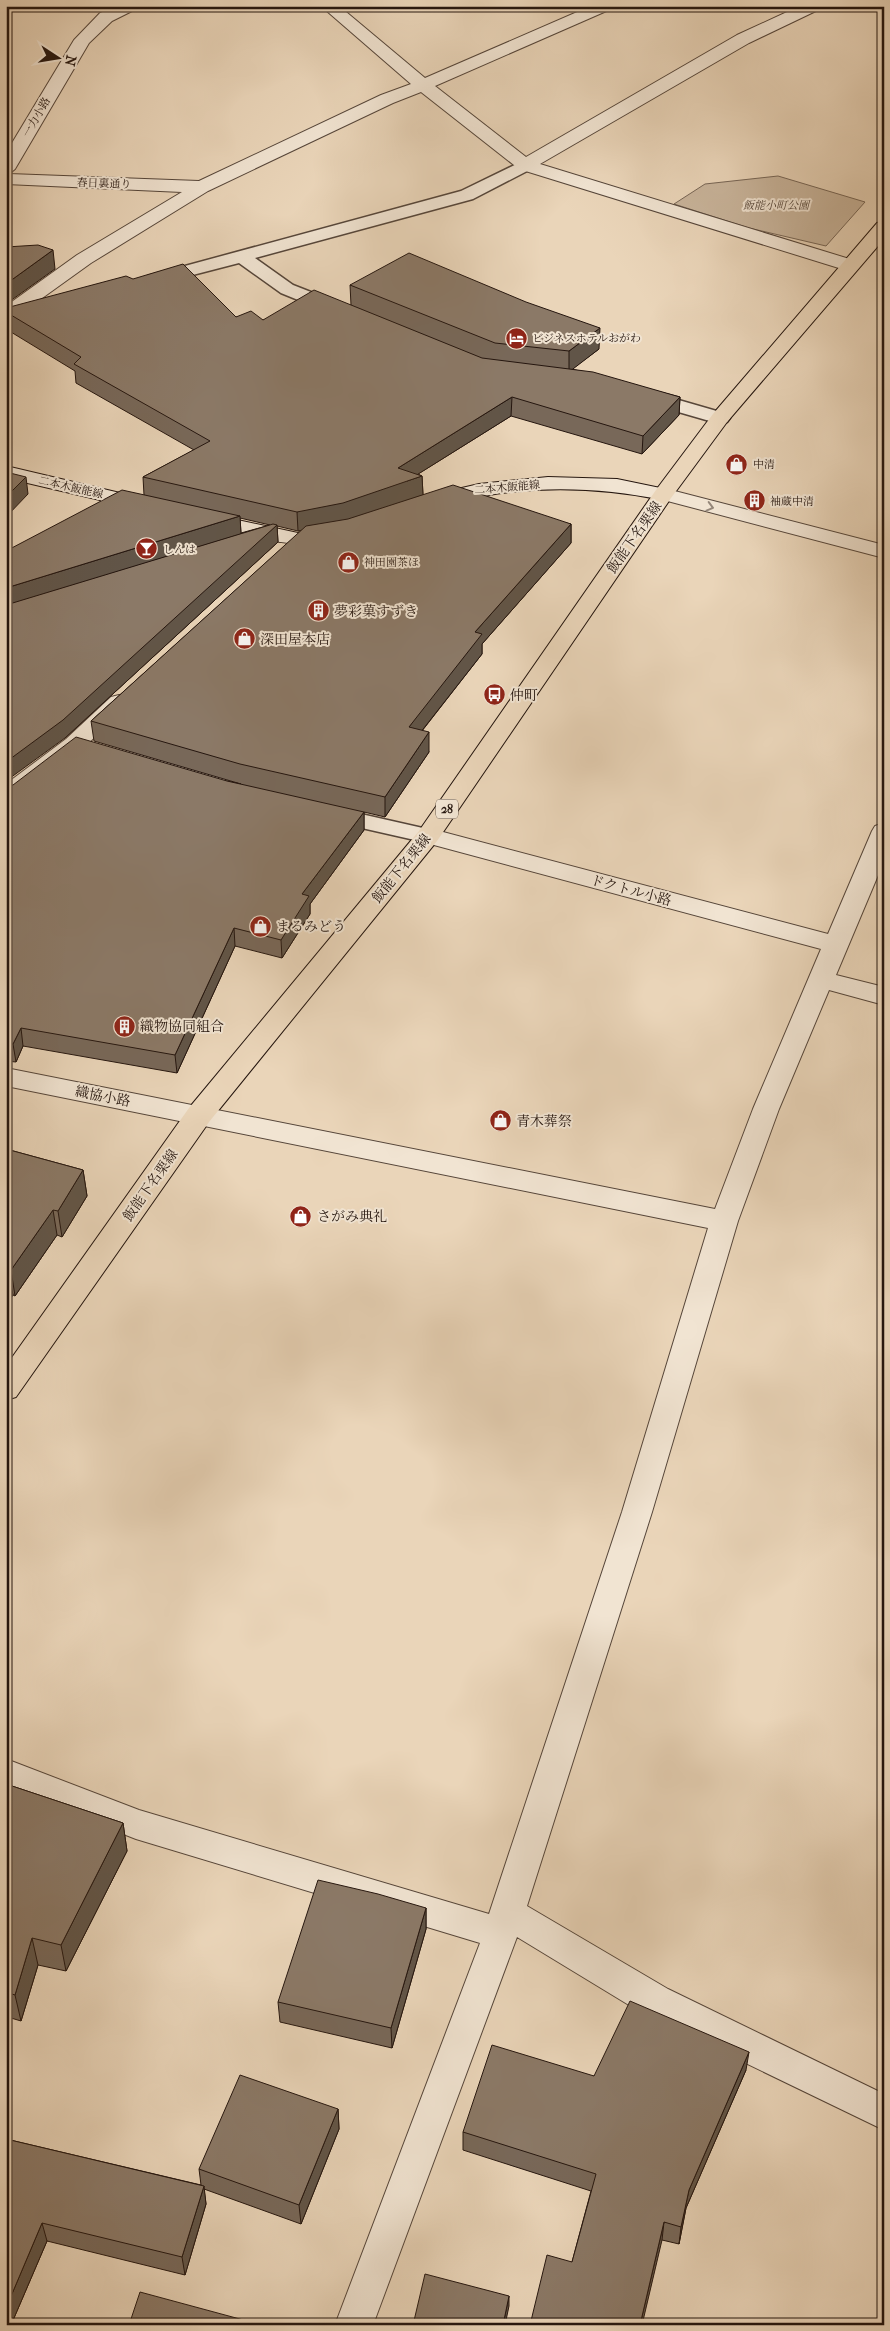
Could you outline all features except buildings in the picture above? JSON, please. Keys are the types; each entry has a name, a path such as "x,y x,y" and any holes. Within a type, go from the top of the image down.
{"main road":[{"name":"飯能下名栗線","path":"6,1389 199,1115 428,836 663,494 720,418 884,227"}],"street":[{"name":"一力小路","path":"6,169 82,40 106,17 130,6"},
{"path":"329,6 424,85 525,165 850,265"},
{"path":"6,315 84,259 202,187 388,99 605,6"},
{"path":"525,165 743,39 814,6"},
{"name":"春日裏通り","path":"6,179 202,187"},
{"name":"二本木飯能線","path":"6,472 267,534 298,539 315,539 353,529"},
{"name":"二本木飯能線","path":"417,506 467,491 542,484 619,485 663,494 884,552"},
{"path":"230,546 267,534"},
{"path":"276,559 298,539"},
{"path":"6,796 74,744 132,691"},
{"path":"354,2325 504,1922 637,1512 724,1221 766,1109 884,831"},
{"name":"ドクトル小路","path":"428,836 835,944"},
{"path":"820,979 884,996"},
{"name":"織協小路","path":"6,1077 724,1221"},
{"path":"6,1773 136,1824 504,1922 655,2001 884,2113"}],"lane":[{"path":"138,284 467,195 525,165"},
{"path":"241,256 287,289 351,315"},
{"path":"6,320 44,310"},
{"path":"626,391 720,418"},
{"path":"74,744 101,752"},
{"path":"314,810 428,836"}],"green space":[{"name":"飯能小町公園","path":"778,176 865,202 826,246 749,228 674,204 705,184"}],"place":[{"name":"ビジネスホテルおがわ","path":"516,338"},
{"name":"中清","path":"737,464"},
{"name":"袖蔵中清","path":"754,501"},
{"name":"しんは","path":"147,549"},
{"name":"神田園茶ほ","path":"348,562"},
{"name":"夢彩菓すずき","path":"318,611"},
{"name":"深田屋本店","path":"244,639"},
{"name":"仲町","path":"494,695"},
{"name":"まるみどう","path":"260,926"},
{"name":"織物協同組合","path":"124,1026"},
{"name":"青木葬祭","path":"500,1121"},
{"name":"さがみ典礼","path":"301,1216"}]}
